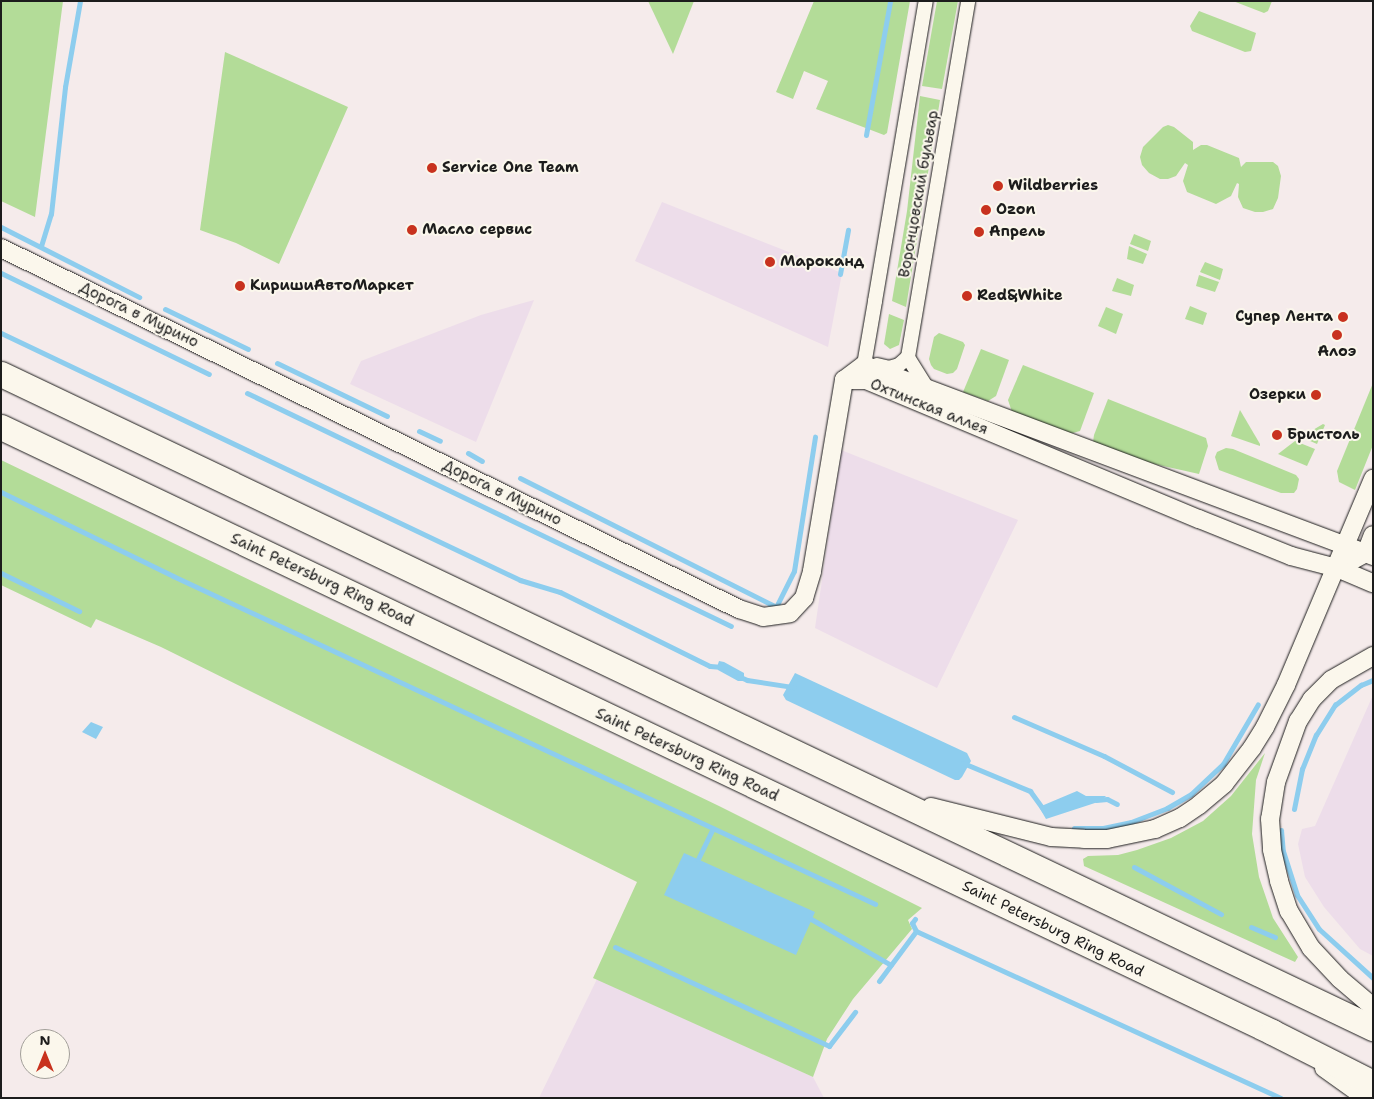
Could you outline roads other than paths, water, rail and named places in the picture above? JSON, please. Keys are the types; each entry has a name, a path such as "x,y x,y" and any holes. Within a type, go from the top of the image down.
{"highway":[{"path":"1,374 1373,1028"},
{"name":"Saint Petersburg Ring Road","path":"1,428 1272,1032 1373,1083"}],"street":[{"name":"Воронцовский бульвар","path":"866,365 875,301 926,1"},
{"name":"Воронцовский бульвар","path":"908,358 968,1"},
{"name":"Дорога в Мурино","path":"1,248 739,609 763,617 790,613 804,598 812,571 844,380"},
{"path":"866,365 871,360 879,366 889,368 899,365 908,358 928,388"},
{"name":"Охтинская аллея","path":"844,380 866,365"},
{"name":"Охтинская аллея","path":"866,365 1081,448 1369,555"},
{"name":"Охтинская аллея","path":"866,365 1199,519 1291,556 1337,568 1373,583"},
{"path":"861,785 950,814 1050,837 1107,839 1155,829 1180,818 1224,784 1252,748 1286,685 1373,479"},
{"path":"1337,568 1369,555 1373,535"},
{"path":"1373,656 1331,680 1312,699 1298,720 1276,782 1270,820 1272,850 1279,881 1289,911 1311,948 1340,979 1373,1008"},
{"path":"1272,1032 1366,1098"}],"water":[{"path":"719,661 744,673 744,681 738,681 718,670"},
{"path":"795,673 967,753 971,761 962,777 959,780 955,780 786,700 783,695"},
{"path":"91,722 103,727 96,739 82,732"},
{"path":"1077,791 1086,796 1106,796 1101,801 1046,819 1039,807"},
{"path":"684,853 815,912 796,955 664,895"}],"waterway":[{"path":"41,246 51,214 65,87 80,1"},
{"path":"866,135 890,1"},
{"path":"1,227 139,297"},
{"path":"840,274 848,230"},
{"path":"1,273 209,374"},
{"path":"165,309 248,349"},
{"path":"1,333 520,580 560,592 710,666 722,667"},
{"path":"277,363 387,416"},
{"path":"247,393 731,626"},
{"path":"419,431 440,441"},
{"path":"520,478 776,607 794,571 815,437"},
{"path":"468,453 482,461"},
{"path":"1,492 173,576 875,904"},
{"path":"1,573 79,611"},
{"path":"738,676 747,680 793,687"},
{"path":"1294,809 1302,769 1316,735 1335,705 1361,685 1373,680"},
{"path":"1074,828 1103,828 1131,822 1167,808 1191,794 1223,764 1258,704"},
{"path":"1014,717 1104,756 1172,792"},
{"path":"963,763 1030,791 1044,810"},
{"path":"1096,800 1107,799 1117,804"},
{"path":"698,859 713,828"},
{"path":"1281,830 1283,851 1297,895 1319,929 1373,978"},
{"path":"1134,867 1221,914"},
{"path":"811,919 891,965"},
{"path":"915,919 912,923 916,931"},
{"path":"1251,927 1275,937"},
{"path":"879,981 916,931 1281,1098"},
{"path":"615,947 829,1046 855,1012"}],"place":[{"name":"Service One Team","path":"432,168"},
{"name":"Wildberries","path":"998,186"},
{"name":"Ozon","path":"986,210"},
{"name":"Масло сервис","path":"412,230"},
{"name":"Апрель","path":"979,232"},
{"name":"Мароканд","path":"770,262"},
{"name":"КиришиАвтоМаркет","path":"240,286"},
{"name":"Red&White","path":"967,296"},
{"name":"Супер Лента","path":"1343,317"},
{"name":"Алоэ","path":"1337,335"},
{"name":"Озерки","path":"1316,395"},
{"name":"Бристоль","path":"1277,435"}]}
